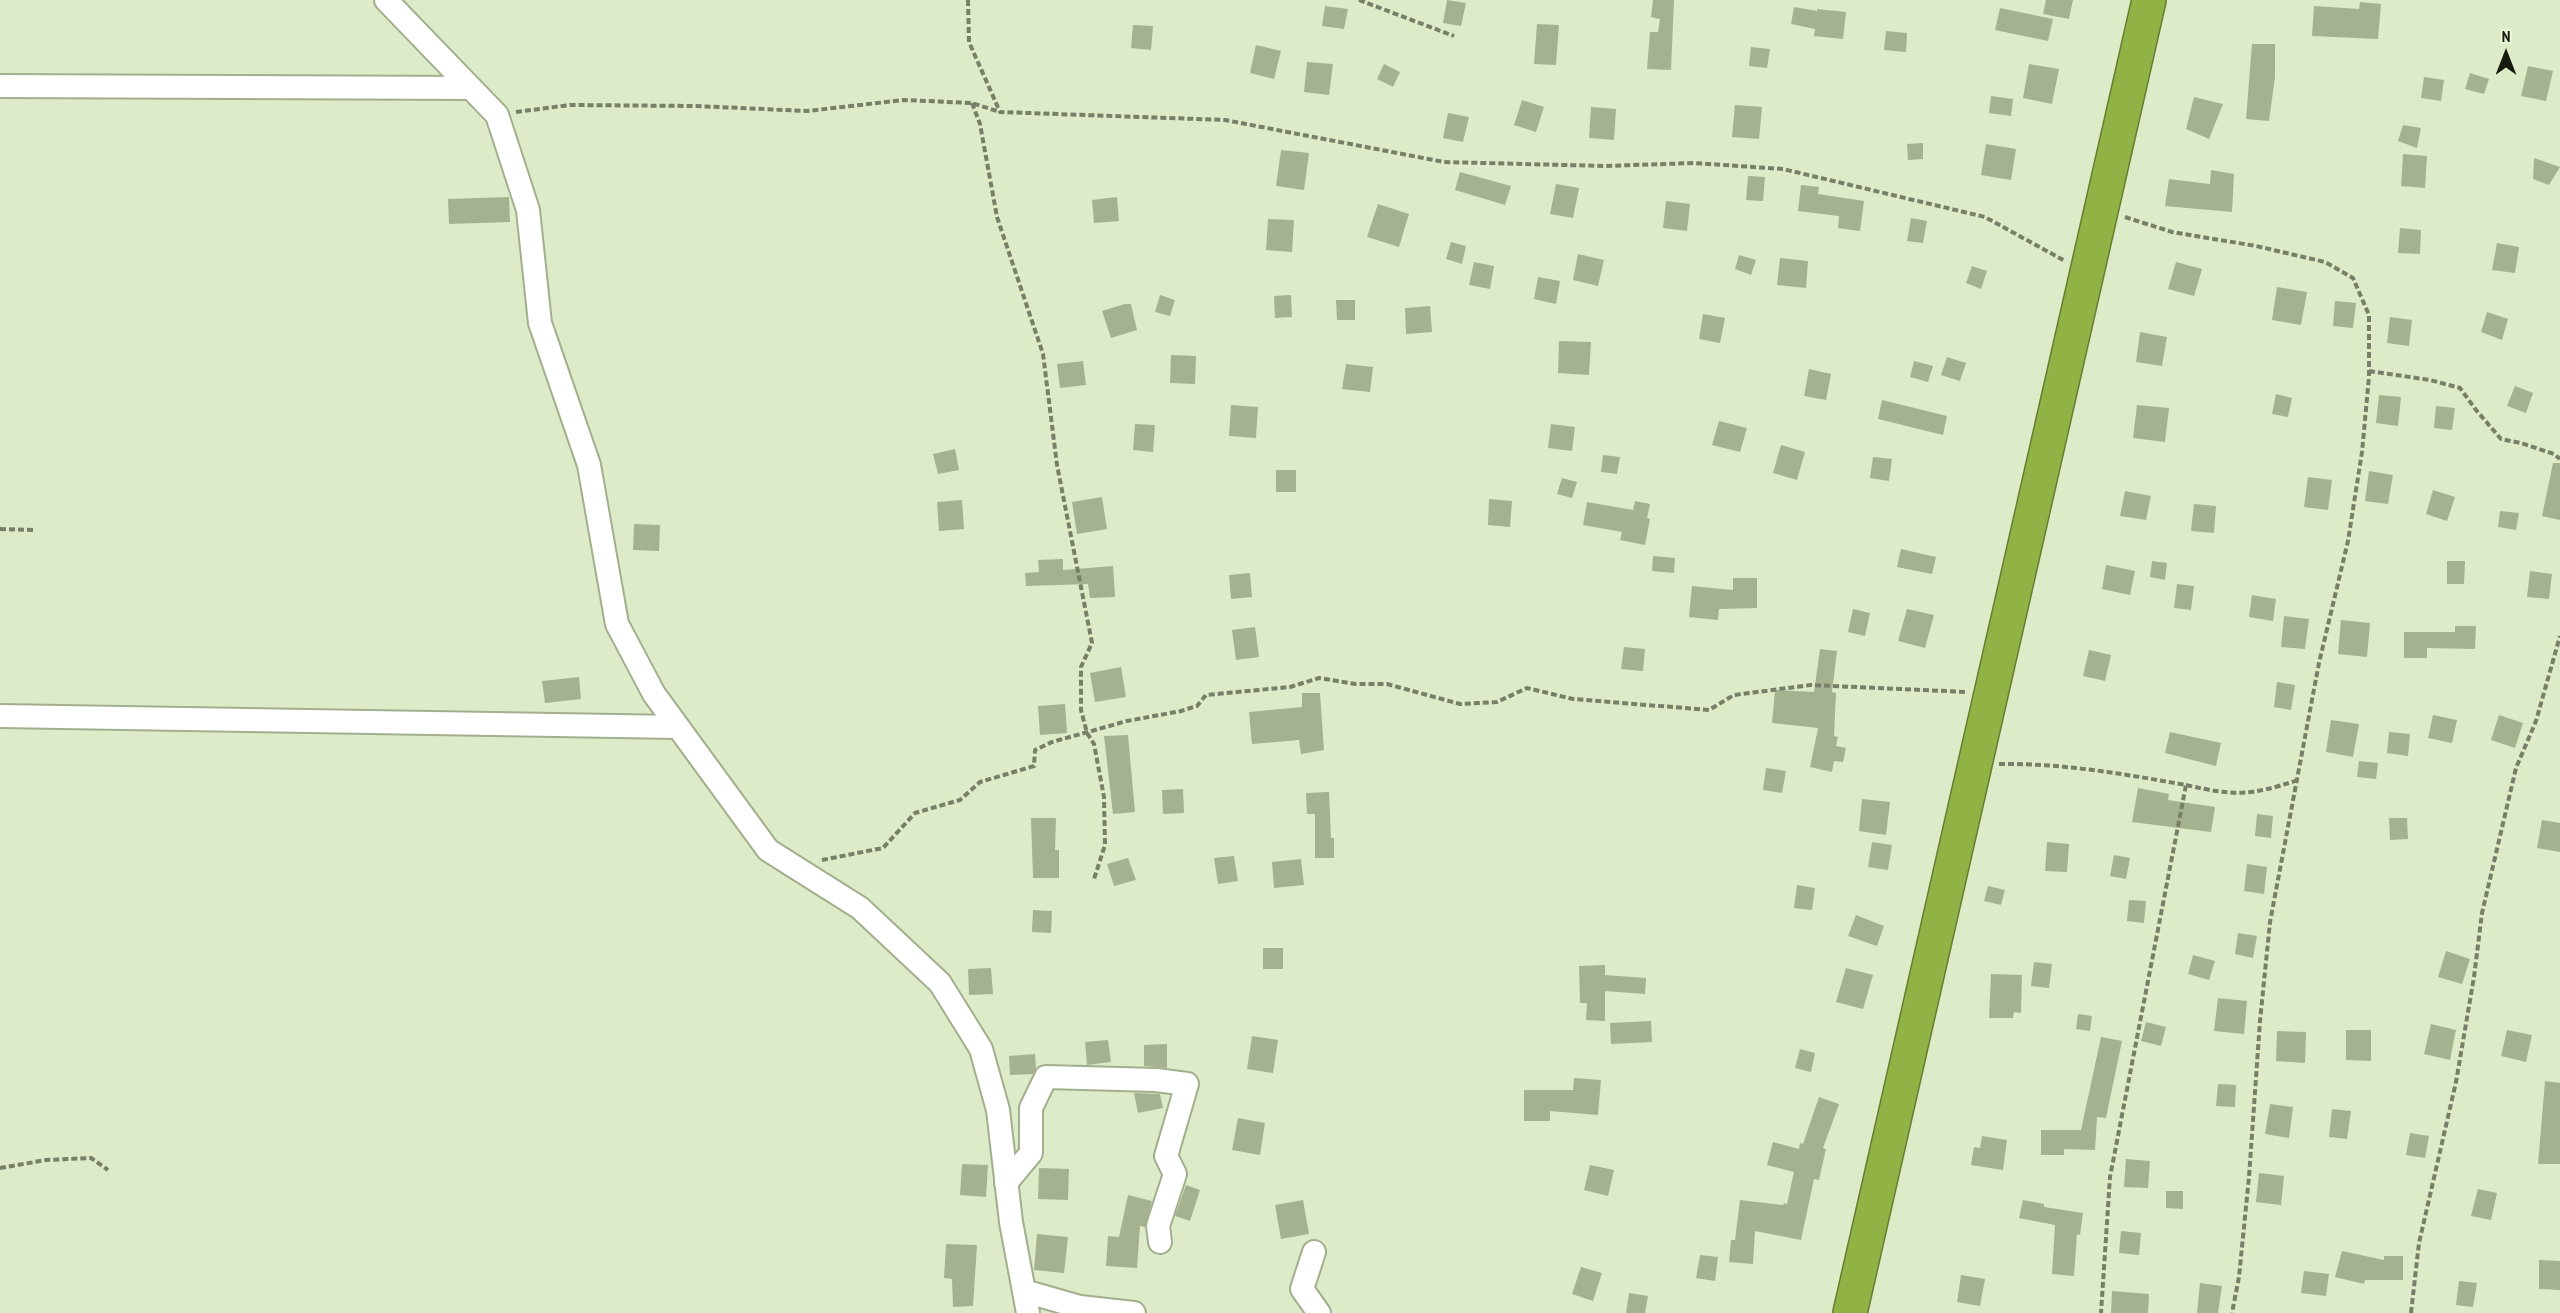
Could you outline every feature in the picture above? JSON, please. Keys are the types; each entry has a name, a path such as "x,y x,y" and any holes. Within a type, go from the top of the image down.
{"highway":[{"path":"1850,1313 2149,0"}],"street":[{"path":"386,0 497,114 528,210 540,323 590,465 617,624 654,694 768,850 860,908 940,983 981,1049 998,1110 1006,1183 1028,1313"},
{"path":"0,86 471,88"},
{"path":"0,716 678,727"},
{"path":"1006,1183 1030,1153 1030,1108 1046,1077 1155,1080 1187,1084 1166,1156 1175,1174 1158,1226 1160,1242"},
{"path":"1314,1252 1302,1289 1319,1313"},
{"path":"1024,1291 1078,1310 1134,1313"}],"path":[{"path":"968,0 969,42 1000,112"},
{"path":"1359,0 1454,36"},
{"path":"497,114 570,105 696,106 807,111 904,100 972,103 1000,112 1226,120 1444,162 1605,166 1694,163 1783,169 1985,217 2087,272"},
{"path":"972,103 980,124 998,217 1043,354 1057,465 1092,643 1081,667 1081,710 1087,733 1094,744 1104,797 1105,845 1094,879"},
{"path":"2101,209 2172,232 2256,246 2325,262 2354,278 2369,315 2369,371 2362,452 2348,541 2319,663 2271,922 2259,1032 2249,1177 2239,1277 2232,1313"},
{"path":"2369,371 2430,380 2460,388 2501,439 2521,442 2554,454 2560,459"},
{"path":"0,529 34,530"},
{"path":"2411,1313 2419,1242 2456,1082 2482,913 2516,768 2536,721 2560,636"},
{"path":"796,867 815,861 883,848 915,813 960,800 980,782 1034,766 1035,750 1052,742 1127,721 1181,711 1197,706 1206,695 1290,687 1319,678 1355,684 1387,684 1460,704 1497,702 1527,688 1573,699 1709,710 1734,695 1811,686 1991,693"},
{"path":"1974,764 2039,764 2100,770 2225,794 2263,792 2298,780"},
{"path":"2101,1313 2110,1177 2186,785"},
{"path":"0,1168 46,1160 91,1158 108,1170"}],"building":[{"path":"1447,0 1466,3 1461,26 1443,23"},
{"path":"1653,0 1674,0 1671,70 1647,69 1650,32 1658,32 1660,19 1651,17"},
{"path":"2046,0 2073,0 2069,19 2043,14"},
{"path":"2360,2 2381,4 2378,39 2312,36 2314,6 2359,9"},
{"path":"1325,6 1348,9 1344,29 1322,26"},
{"path":"1794,7 1846,12 1843,39 1814,36 1815,29 1791,24"},
{"path":"2000,8 2053,19 2048,41 1995,30"},
{"path":"1537,24 1559,25 1556,65 1534,64"},
{"path":"1133,25 1153,26 1151,50 1131,48"},
{"path":"1886,31 1907,33 1906,52 1884,50"},
{"path":"2252,44 2275,44 2275,77 2269,121 2246,119"},
{"path":"1256,45 1281,51 1274,79 1250,73"},
{"path":"1751,47 1770,49 1767,68 1749,66"},
{"path":"1307,62 1333,64 1329,95 1304,92"},
{"path":"1384,64 1400,72 1393,87 1377,79"},
{"path":"2029,64 2059,69 2052,104 2023,98"},
{"path":"2528,66 2553,71 2546,101 2521,96"},
{"path":"2470,73 2489,79 2484,94 2465,89"},
{"path":"2424,77 2444,80 2441,101 2421,98"},
{"path":"1991,96 2013,99 2011,116 1989,113"},
{"path":"2194,97 2223,104 2209,139 2186,129"},
{"path":"1522,100 1544,107 1536,132 1514,125"},
{"path":"1735,105 1762,107 1759,139 1732,137"},
{"path":"1591,107 1616,109 1614,140 1589,138"},
{"path":"1448,113 1469,117 1463,142 1443,138"},
{"path":"2403,125 2421,128 2417,148 2398,141"},
{"path":"1923,143 1923,159 1908,160 1907,144"},
{"path":"1986,144 2016,149 2011,180 1981,175"},
{"path":"1281,150 1309,153 1304,190 1276,186"},
{"path":"2403,154 2427,156 2425,188 2401,186"},
{"path":"2534,158 2560,167 2549,185 2533,179"},
{"path":"2211,170 2234,174 2232,212 2165,206 2169,179 2210,184"},
{"path":"1460,172 1511,186 1505,205 1455,190"},
{"path":"1748,176 1765,177 1763,201 1746,200"},
{"path":"1556,184 1579,188 1573,218 1550,214"},
{"path":"1801,185 1819,187 1818,194 1864,201 1860,231 1838,228 1839,216 1798,211"},
{"path":"509,197 510,222 449,224 448,199"},
{"path":"1117,197 1119,221 1094,223 1092,200"},
{"path":"1666,201 1690,204 1687,231 1663,228"},
{"path":"1378,204 1409,214 1399,247 1367,237"},
{"path":"1911,218 1927,221 1923,243 1907,241"},
{"path":"1268,219 1294,220 1292,252 1266,250"},
{"path":"2400,228 2421,230 2420,254 2398,253"},
{"path":"1451,242 1466,246 1462,264 1446,259"},
{"path":"2497,243 2519,247 2515,273 2492,270"},
{"path":"1578,254 1604,260 1598,286 1573,280"},
{"path":"1739,255 1756,260 1751,275 1735,269"},
{"path":"1780,258 1808,261 1806,288 1777,285"},
{"path":"1474,262 1494,266 1490,289 1469,285"},
{"path":"2176,262 2202,269 2194,296 2168,289"},
{"path":"1972,266 1987,271 1981,289 1966,283"},
{"path":"1538,277 1560,281 1556,304 1534,299"},
{"path":"2277,287 2307,292 2301,325 2272,320"},
{"path":"1160,295 1175,300 1170,316 1155,312"},
{"path":"1291,295 1292,317 1275,318 1274,296"},
{"path":"1336,300 1355,300 1355,320 1337,320"},
{"path":"2335,301 2356,303 2353,328 2333,326"},
{"path":"1131,304 1137,330 1111,338 1102,311"},
{"path":"1430,306 1432,332 1406,334 1405,308"},
{"path":"2487,312 2508,319 2502,340 2481,332"},
{"path":"1703,314 1725,318 1720,343 1699,339"},
{"path":"2390,317 2412,320 2409,346 2387,343"},
{"path":"2140,332 2167,337 2162,366 2136,362"},
{"path":"1559,341 1591,342 1589,375 1558,373"},
{"path":"1171,355 1196,356 1195,384 1170,383"},
{"path":"1947,357 1966,363 1960,381 1941,375"},
{"path":"1083,361 1086,385 1060,388 1057,364"},
{"path":"1914,361 1933,366 1928,382 1910,377"},
{"path":"1346,364 1373,367 1370,392 1342,389"},
{"path":"1809,369 1831,374 1826,400 1804,396"},
{"path":"2515,386 2533,393 2526,413 2507,406"},
{"path":"2276,394 2292,398 2288,417 2272,414"},
{"path":"2379,395 2401,397 2398,426 2376,423"},
{"path":"1882,400 1947,416 1943,435 1878,419"},
{"path":"1231,405 1258,407 1256,438 1229,436"},
{"path":"2137,405 2169,408 2165,442 2133,438"},
{"path":"2436,406 2455,408 2452,430 2434,428"},
{"path":"1719,421 1747,428 1740,452 1712,445"},
{"path":"1135,424 1155,425 1153,452 1133,450"},
{"path":"1551,424 1575,427 1572,451 1548,448"},
{"path":"1781,445 1805,452 1797,480 1773,473"},
{"path":"955,449 959,470 938,474 933,454"},
{"path":"1603,455 1620,457 1617,474 1601,472"},
{"path":"1873,457 1892,459 1889,481 1870,478"},
{"path":"2553,463 2560,463 2560,520 2542,516"},
{"path":"1276,470 1296,470 1296,492 1276,492"},
{"path":"2369,471 2393,475 2388,504 2365,501"},
{"path":"2308,477 2332,480 2328,510 2304,507"},
{"path":"1562,478 1577,482 1572,498 1557,494"},
{"path":"2433,490 2455,497 2447,521 2426,514"},
{"path":"2125,491 2151,496 2146,520 2120,516"},
{"path":"1102,497 1107,529 1077,534 1072,502"},
{"path":"1489,499 1512,501 1510,527 1488,525"},
{"path":"962,500 964,529 939,531 937,502"},
{"path":"1635,501 1650,504 1647,518 1650,519 1645,545 1620,540 1622,532 1583,525 1587,502 1633,510"},
{"path":"2194,504 2216,506 2214,533 2191,531"},
{"path":"2500,511 2519,513 2516,530 2498,527"},
{"path":"634,524 660,525 659,551 633,550"},
{"path":"1901,549 1936,557 1932,574 1897,567"},
{"path":"1653,556 1675,558 1674,573 1652,571"},
{"path":"1063,559 1063,570 1113,566 1115,597 1090,598 1088,584 1026,586 1025,573 1039,572 1038,560"},
{"path":"2152,561 2167,563 2165,580 2150,577"},
{"path":"2447,561 2465,561 2464,584 2447,584"},
{"path":"2106,565 2135,571 2130,595 2102,589"},
{"path":"2530,571 2552,574 2549,599 2527,597"},
{"path":"1250,573 1252,597 1231,599 1229,575"},
{"path":"1733,578 1757,578 1757,608 1719,609 1718,620 1689,617 1692,586 1733,590"},
{"path":"2177,584 2194,586 2191,610 2174,608"},
{"path":"2252,595 2276,599 2273,621 2249,617"},
{"path":"1853,609 1870,613 1865,636 1848,632"},
{"path":"1907,609 1934,615 1925,648 1898,641"},
{"path":"2284,616 2309,619 2305,649 2281,647"},
{"path":"2341,620 2370,623 2367,657 2338,654"},
{"path":"2455,626 2476,626 2475,649 2427,648 2427,658 2404,658 2404,632 2455,632"},
{"path":"1255,627 1259,657 1236,660 1232,630"},
{"path":"1624,647 1645,649 1643,671 1621,669"},
{"path":"1820,649 1837,651 1832,692 1836,693 1834,736 1838,737 1836,746 1846,748 1843,762 1834,761 1832,772 1810,767 1818,728 1772,723 1775,690 1814,692"},
{"path":"2089,650 2111,655 2105,681 2083,676"},
{"path":"1121,667 1126,697 1095,702 1090,673"},
{"path":"579,677 581,699 545,703 542,681"},
{"path":"2277,682 2295,685 2291,710 2274,707"},
{"path":"1302,693 1320,693 1324,750 1301,754 1299,740 1252,744 1249,712 1302,707"},
{"path":"1065,704 1067,733 1040,735 1038,706"},
{"path":"2433,715 2457,720 2452,743 2428,738"},
{"path":"2499,715 2523,723 2515,748 2491,740"},
{"path":"2331,720 2359,724 2353,757 2326,752"},
{"path":"2170,732 2221,743 2216,766 2165,753"},
{"path":"2389,732 2410,734 2408,756 2387,753"},
{"path":"1128,735 1135,812 1113,814 1104,736"},
{"path":"2359,761 2378,763 2376,779 2357,777"},
{"path":"1766,768 1786,771 1782,793 1763,790"},
{"path":"2138,788 2169,794 2168,800 2215,807 2211,832 2132,822"},
{"path":"1183,789 1184,813 1163,814 1162,790"},
{"path":"1329,792 1334,858 1315,858 1315,814 1307,814 1306,793"},
{"path":"1862,799 1890,802 1886,835 1859,831"},
{"path":"2257,814 2273,816 2271,838 2255,836"},
{"path":"1031,818 1056,818 1055,850 1059,850 1059,878 1033,878"},
{"path":"2389,818 2407,818 2408,839 2390,840"},
{"path":"2542,820 2560,823 2560,852 2537,848"},
{"path":"1872,842 1892,845 1888,870 1868,867"},
{"path":"2047,842 2069,844 2067,872 2045,871"},
{"path":"2114,855 2130,858 2126,879 2110,876"},
{"path":"1234,856 1238,881 1218,884 1214,858"},
{"path":"1128,858 1136,880 1114,886 1107,864"},
{"path":"1301,859 1304,885 1274,888 1272,862"},
{"path":"2247,864 2267,867 2264,894 2244,891"},
{"path":"1797,885 1815,888 1812,910 1794,908"},
{"path":"1988,886 2005,890 2001,905 1984,901"},
{"path":"2129,900 2146,901 2144,923 2127,921"},
{"path":"1033,910 1052,911 1051,933 1032,932"},
{"path":"1856,915 1884,926 1877,946 1848,936"},
{"path":"2238,933 2257,936 2253,958 2235,954"},
{"path":"1263,948 1283,948 1283,969 1263,969"},
{"path":"2446,951 2470,959 2462,984 2438,977"},
{"path":"2193,955 2215,961 2209,980 2188,974"},
{"path":"2034,962 2052,964 2049,988 2031,986"},
{"path":"1605,965 1605,975 1646,978 1645,994 1605,991 1605,1021 1586,1020 1587,1003 1580,1003 1579,966"},
{"path":"991,968 993,994 969,995 968,969"},
{"path":"1846,968 1873,975 1863,1009 1836,1002"},
{"path":"1991,974 2022,975 2021,1013 2014,1012 2013,1018 1989,1018"},
{"path":"2218,998 2247,1001 2244,1034 2214,1031"},
{"path":"2078,1014 2092,1016 2090,1031 2076,1029"},
{"path":"1651,1021 1652,1042 1611,1044 1610,1023"},
{"path":"2146,1022 2166,1027 2161,1046 2141,1041"},
{"path":"2431,1024 2456,1030 2450,1060 2424,1054"},
{"path":"2346,1030 2371,1030 2371,1061 2346,1060"},
{"path":"2507,1030 2532,1035 2526,1062 2501,1056"},
{"path":"2277,1031 2306,1032 2305,1063 2276,1061"},
{"path":"1252,1036 1278,1040 1273,1073 1247,1069"},
{"path":"2101,1037 2122,1041 2106,1118 2097,1117 2095,1150 2064,1149 2064,1155 2041,1155 2041,1130 2081,1130"},
{"path":"1108,1040 1111,1062 1087,1065 1085,1042"},
{"path":"1167,1044 1167,1068 1144,1066 1144,1045"},
{"path":"1800,1049 1815,1053 1811,1072 1795,1068"},
{"path":"1035,1054 1036,1069 1033,1074 1010,1075 1009,1056"},
{"path":"1574,1078 1601,1080 1598,1115 1550,1111 1550,1121 1524,1121 1524,1090 1573,1090"},
{"path":"2545,1081 2560,1083 2560,1164 2538,1164"},
{"path":"2218,1084 2236,1085 2235,1107 2216,1106"},
{"path":"1134,1093 1160,1094 1163,1108 1138,1113"},
{"path":"1819,1097 1839,1104 1823,1148 1826,1149 1819,1180 1814,1179 1801,1240 1755,1231 1753,1264 1729,1262 1731,1240 1735,1240 1740,1200 1787,1204 1794,1172 1767,1165 1773,1142 1799,1149 1800,1143 1803,1144"},
{"path":"2270,1104 2293,1107 2289,1138 2265,1134"},
{"path":"2332,1109 2351,1111 2347,1139 2329,1137"},
{"path":"1238,1118 1265,1123 1260,1155 1232,1150"},
{"path":"2410,1133 2429,1136 2425,1158 2406,1155"},
{"path":"1982,1136 2007,1140 2003,1170 1971,1165 1974,1147 1980,1148"},
{"path":"2126,1159 2150,1161 2148,1188 2124,1187"},
{"path":"962,1164 988,1165 986,1197 960,1195"},
{"path":"1590,1165 1614,1170 1608,1196 1584,1190"},
{"path":"1039,1168 1069,1169 1068,1200 1038,1199"},
{"path":"2259,1173 2284,1176 2281,1205 2256,1202"},
{"path":"1186,1185 1200,1190 1190,1221 1175,1216"},
{"path":"2478,1189 2497,1193 2491,1220 2471,1216"},
{"path":"2166,1191 2183,1191 2183,1209 2166,1208"},
{"path":"1128,1195 1152,1201 1145,1227 1140,1226 1137,1268 1106,1266 1108,1236 1119,1237"},
{"path":"1303,1200 1309,1234 1281,1239 1275,1205"},
{"path":"2023,1200 2044,1204 2044,1207 2083,1213 2080,1235 2077,1234 2074,1276 2052,1274 2055,1225 2019,1218"},
{"path":"2121,1231 2141,1233 2139,1255 2119,1253"},
{"path":"1037,1234 1068,1237 1064,1273 1034,1270"},
{"path":"946,1244 977,1245 973,1306 953,1307 952,1279 944,1278"},
{"path":"2342,1251 2384,1260 2384,1256 2403,1256 2403,1280 2365,1280 2364,1284 2335,1277"},
{"path":"1700,1255 1718,1257 1715,1281 1696,1278"},
{"path":"2539,1260 2560,1261 2560,1290 2539,1289"},
{"path":"1581,1267 1602,1273 1593,1301 1572,1294"},
{"path":"2304,1271 2329,1274 2326,1296 2301,1293"},
{"path":"1961,1275 1985,1279 1980,1306 1957,1302"},
{"path":"2459,1281 2477,1283 2473,1307 2456,1305"},
{"path":"2200,1283 2222,1286 2218,1313 2197,1313"},
{"path":"2112,1291 2149,1294 2148,1313 2111,1313"},
{"path":"1629,1293 1648,1296 1645,1313 1626,1313"}]}
